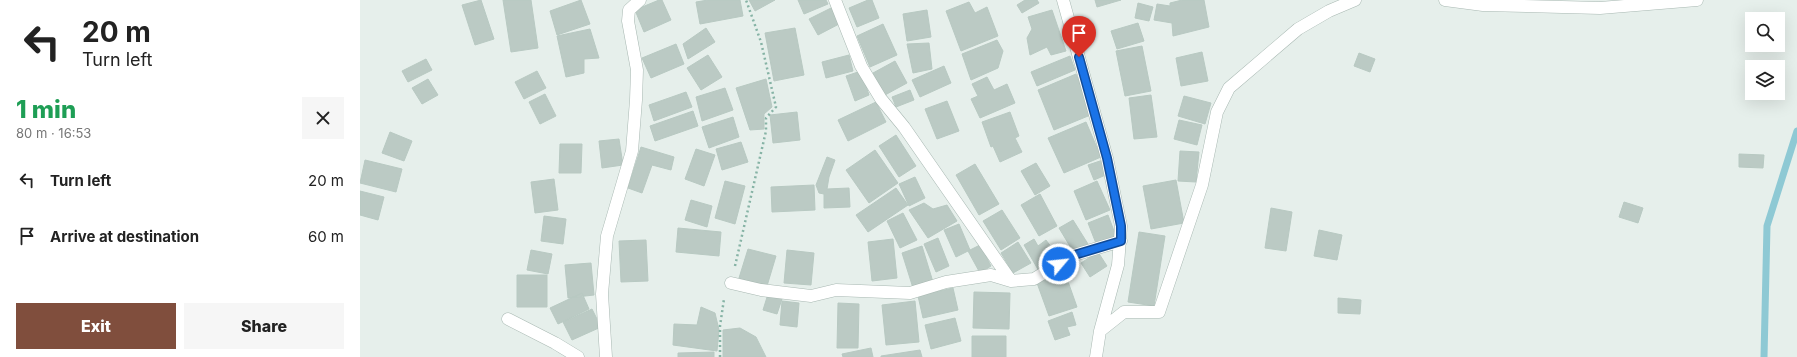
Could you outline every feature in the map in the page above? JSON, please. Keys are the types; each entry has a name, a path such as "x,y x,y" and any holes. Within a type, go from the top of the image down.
{"street":[{"path":"606,357 602,294 607,236 632,152 637,70 628,21 629,10 640,0"},
{"path":"835,0 861,66 881,99 904,127 1011,281"},
{"path":"1063,0 1107,158 1121,226 1118,265 1100,331 1096,357"},
{"path":"1100,331 1124,312 1159,312 1202,184 1217,112 1229,88 1298,29 1329,11 1355,0"},
{"path":"1446,0 1483,5 1600,8 1697,0"},
{"path":"731,283 761,290 811,296 836,290 910,293 946,282 991,275 1011,281 1034,279 1071,256 1121,241"},
{"path":"508,319 555,343 578,357"}],"path":[{"path":"720,357 720,326 724,297 731,283 766,131 766,118 776,107 761,42 746,0"}],"building":[{"path":"481,0 494,39 475,45 462,5"},
{"path":"503,0 531,0 538,48 511,52"},
{"path":"581,0 590,24 557,35 550,11"},
{"path":"662,0 671,20 644,32 635,10"},
{"path":"708,0 740,0 743,16 700,24 696,2"},
{"path":"749,0 775,0 755,11"},
{"path":"798,0 826,0 828,4 804,14"},
{"path":"868,0 872,0 879,18 857,27 849,8"},
{"path":"1025,0 1037,0 1039,3 1022,13 1017,5"},
{"path":"1095,0 1121,0 1097,7"},
{"path":"1182,0 1204,0 1209,27 1173,36 1172,23 1154,20 1157,4 1170,6 1170,3"},
{"path":"969,2 975,13 987,7 998,36 961,51 946,11"},
{"path":"1138,3 1153,7 1149,21 1135,18"},
{"path":"833,7 841,23 818,35 809,19"},
{"path":"927,10 931,37 907,41 903,14"},
{"path":"1052,10 1066,51 1051,55 1047,47 1030,55 1027,38 1032,29 1028,17"},
{"path":"1138,23 1144,41 1117,49 1111,31"},
{"path":"883,24 897,55 870,67 857,36"},
{"path":"706,28 715,42 688,59 683,44"},
{"path":"795,28 804,75 774,81 765,33"},
{"path":"590,29 599,58 584,59 584,73 566,77 557,36"},
{"path":"997,40 1003,51 998,68 971,80 962,54"},
{"path":"929,43 932,69 913,73 907,44"},
{"path":"676,44 684,64 651,78 642,58"},
{"path":"1142,46 1151,91 1125,96 1116,51"},
{"path":"1202,52 1208,81 1181,86 1176,58"},
{"path":"1359,53 1375,59 1370,72 1354,66"},
{"path":"708,55 722,77 701,90 687,68"},
{"path":"849,55 853,71 826,78 822,62"},
{"path":"1070,56 1075,70 1037,86 1031,72"},
{"path":"426,59 432,70 408,82 402,71"},
{"path":"895,61 907,83 885,95 873,73"},
{"path":"944,66 951,83 920,97 912,80"},
{"path":"537,71 546,88 524,99 515,82"},
{"path":"861,71 869,95 855,101 846,76"},
{"path":"1076,74 1093,114 1054,130 1038,90"},
{"path":"987,77 994,90 1007,84 1015,103 980,118 971,99 978,96 972,84"},
{"path":"428,79 438,95 422,104 412,88"},
{"path":"766,79 772,107 764,114 764,129 750,130 736,88"},
{"path":"725,88 733,110 702,121 696,97"},
{"path":"910,90 914,100 896,107 892,97"},
{"path":"686,92 692,107 654,121 649,105"},
{"path":"545,94 556,116 540,124 529,102"},
{"path":"1151,95 1157,137 1134,139 1129,98"},
{"path":"1184,96 1211,103 1205,124 1178,116"},
{"path":"947,101 959,131 937,139 925,109"},
{"path":"876,102 886,122 848,141 838,120"},
{"path":"693,111 698,126 655,141 650,126"},
{"path":"797,112 800,140 773,143 770,115"},
{"path":"1010,112 1019,136 1015,138 1022,152 1000,162 993,146 991,147 982,122"},
{"path":"733,117 739,137 709,148 702,127"},
{"path":"1179,120 1202,125 1197,145 1174,139"},
{"path":"1086,122 1101,157 1064,173 1048,138"},
{"path":"390,132 412,141 404,161 382,153"},
{"path":"896,135 916,166 899,177 879,146"},
{"path":"619,139 623,165 602,168 599,141"},
{"path":"741,142 748,162 722,170 716,149"},
{"path":"560,144 582,144 581,173 559,173"},
{"path":"641,147 674,157 671,170 652,165 642,193 628,188"},
{"path":"696,149 715,155 704,186 685,179"},
{"path":"875,150 898,183 869,203 846,170"},
{"path":"1180,151 1199,152 1196,182 1178,181"},
{"path":"1739,154 1764,155 1763,168 1739,167"},
{"path":"827,157 835,160 829,177 827,189 849,188 850,207 824,208 824,194 819,193 816,185"},
{"path":"365,160 402,169 396,192 360,183"},
{"path":"1103,160 1108,174 1094,180 1088,165"},
{"path":"1036,163 1050,186 1035,195 1021,171"},
{"path":"975,164 999,204 979,215 956,175"},
{"path":"915,177 925,198 909,206 899,184"},
{"path":"554,179 558,210 535,213 531,182"},
{"path":"1176,180 1184,223 1151,229 1143,186"},
{"path":"725,181 745,186 735,224 715,218"},
{"path":"1097,181 1110,210 1086,220 1074,191"},
{"path":"814,185 815,210 772,212 771,187"},
{"path":"896,188 908,205 868,232 856,215"},
{"path":"360,191 384,197 378,220 360,215"},
{"path":"1040,194 1057,226 1039,236 1021,205"},
{"path":"691,200 712,206 707,227 685,220"},
{"path":"1624,202 1643,208 1638,223 1619,217"},
{"path":"924,203 933,209 947,205 957,221 928,238 909,210"},
{"path":"1271,208 1292,212 1286,251 1265,248"},
{"path":"1002,210 1020,238 1001,250 983,221"},
{"path":"903,213 917,240 900,248 887,221"},
{"path":"1108,215 1117,239 1097,246 1088,223"},
{"path":"544,216 566,219 563,244 541,241"},
{"path":"1073,220 1088,244 1074,253 1059,228"},
{"path":"959,224 970,250 956,257 944,230"},
{"path":"678,228 721,232 719,256 676,252"},
{"path":"1319,230 1342,235 1337,260 1314,256"},
{"path":"1139,232 1165,236 1154,306 1128,302"},
{"path":"938,238 949,266 936,272 924,244"},
{"path":"893,239 897,278 872,281 868,242"},
{"path":"1034,239 1038,246 1046,240 1054,251 1045,257 1050,267 1040,273 1024,245"},
{"path":"646,240 648,281 621,282 619,241"},
{"path":"1018,242 1031,263 1013,273 1001,253"},
{"path":"980,245 991,266 980,273 968,251"},
{"path":"922,246 933,282 913,288 902,253"},
{"path":"748,249 776,256 767,286 739,278"},
{"path":"531,250 552,254 548,274 527,270"},
{"path":"787,250 814,253 811,285 784,283"},
{"path":"1098,252 1107,266 1090,277 1081,263"},
{"path":"591,263 594,295 568,298 565,265"},
{"path":"1065,273 1077,307 1049,316 1037,283"},
{"path":"517,275 547,275 547,307 517,307"},
{"path":"953,288 958,310 923,318 918,296"},
{"path":"974,292 1010,293 1009,329 973,328"},
{"path":"582,293 589,309 558,324 550,308"},
{"path":"768,294 782,299 777,314 763,310"},
{"path":"1338,298 1361,300 1360,314 1338,313"},
{"path":"782,301 799,303 797,327 780,325"},
{"path":"915,301 919,342 886,345 882,305"},
{"path":"838,303 859,304 858,348 837,348"},
{"path":"701,307 715,313 719,330 717,351 673,345 674,324 697,325"},
{"path":"592,309 601,327 572,340 563,322"},
{"path":"1072,312 1076,325 1067,327 1070,335 1055,340 1048,321"},
{"path":"955,318 961,341 931,349 925,325"},
{"path":"740,328 756,337 766,357 723,357 723,330"},
{"path":"972,336 1006,336 1006,357 972,357"},
{"path":"871,348 873,357 843,357 842,354"},
{"path":"920,350 922,357 881,357 881,356"},
{"path":"714,352 714,357 678,357 678,353"}],"waterway":[{"path":"1764,357 1767,226 1797,131"}],"route":[{"path":"1059,264 1071,256 1121,241 1121,226 1107,158 1079,57"}]}
